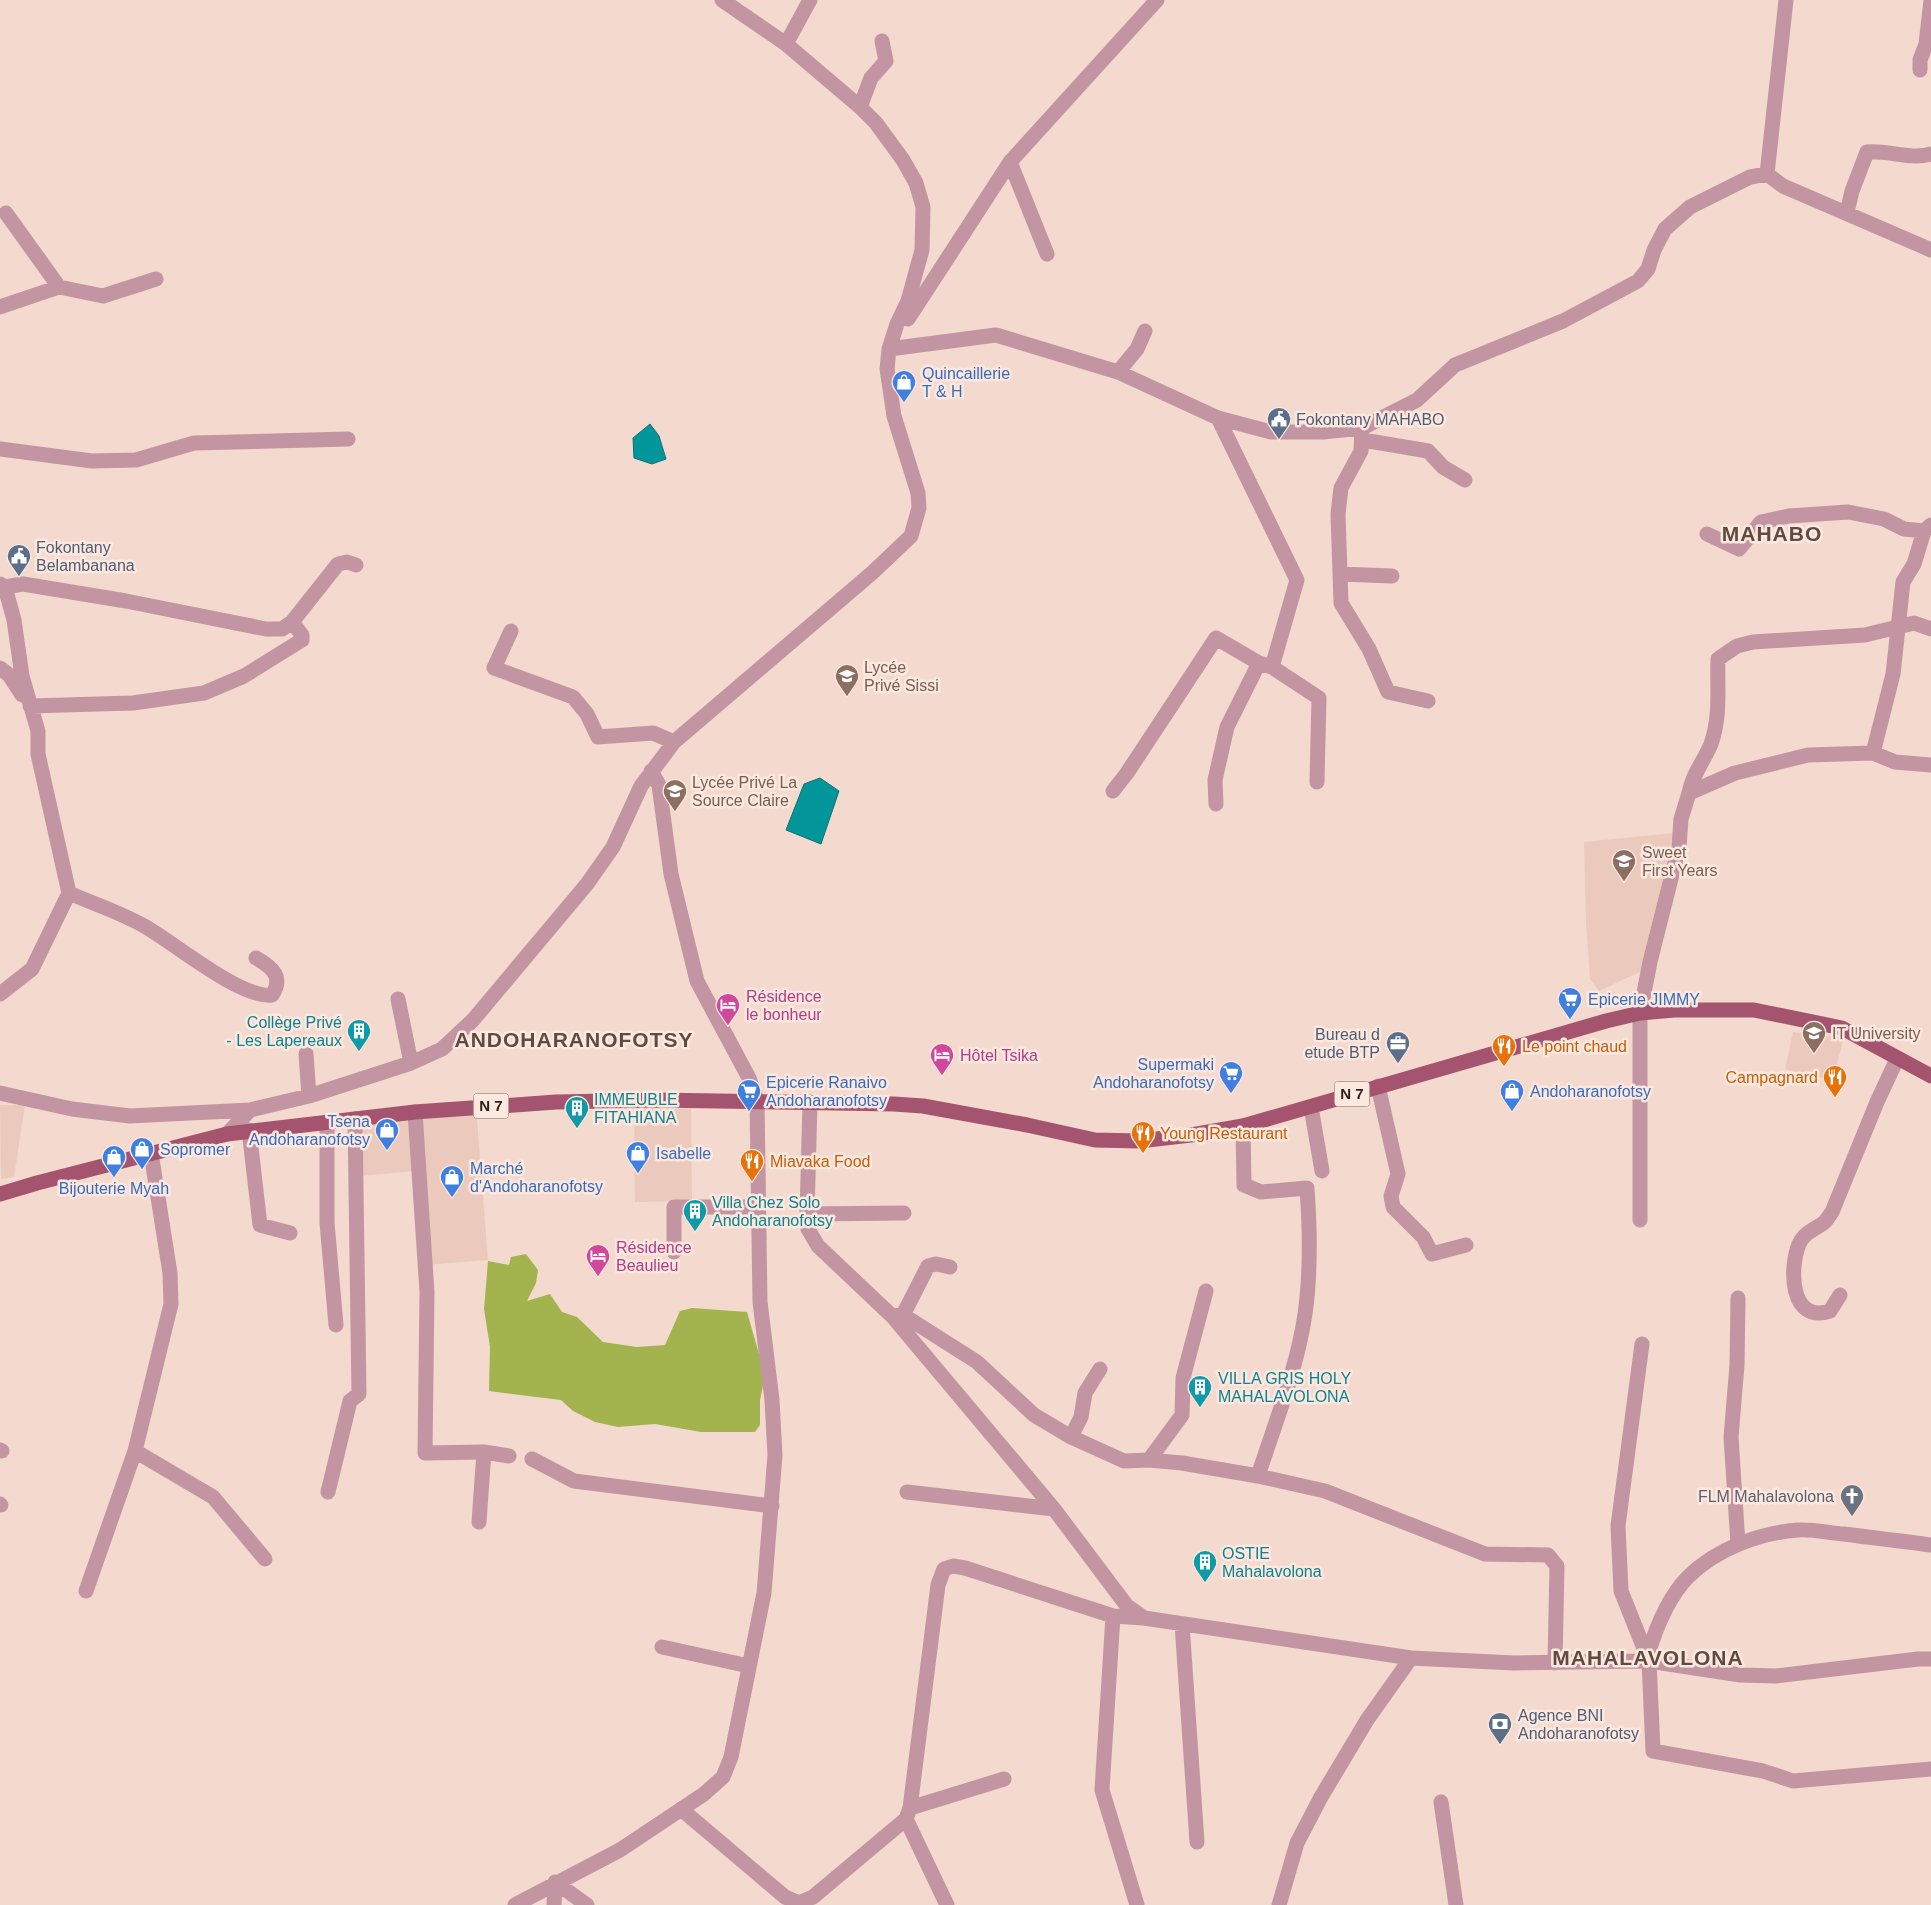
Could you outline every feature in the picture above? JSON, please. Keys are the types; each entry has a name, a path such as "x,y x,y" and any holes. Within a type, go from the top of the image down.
{"main road":[{"name":"N 7","path":"0,1194 152,1153 249,1130 415,1112 556,1102 757,1101 923,1106 1095,1140 1116,1141 1191,1135 1243,1126 1606,1021 1674,1010 1754,1010 1798,1017 1842,1028 1931,1076"}],"street":[{"path":"0,1093 72,1109 130,1116 250,1110 309,1096 411,1064 442,1049 473,1020 586,884 613,847 641,786 674,742 872,573 911,536 919,508 918,493 894,416 889,388 889,350 897,324 908,301 922,250 922,206 916,183 903,160 876,124 860,108 786,44 722,0"},
{"path":"786,44 810,0"},
{"path":"889,350 1010,162 1157,0"},
{"path":"1767,174 1786,0"},
{"path":"1920,70 1920,60 1926,44 1931,0"},
{"path":"860,108 871,78 886,61 882,40"},
{"path":"1848,212 1852,191 1867,152 1880,151 1922,157 1931,154"},
{"path":"1010,162 1047,254"},
{"path":"1362,434 1416,400 1455,365 1563,321 1638,281 1648,269 1654,250 1665,229 1690,207 1750,177 1767,174 1783,186 1848,212 1931,250"},
{"path":"6,213 59,287"},
{"path":"0,307 59,287 103,296 156,279"},
{"path":"1118,372 1137,349 1145,331"},
{"path":"889,350 996,335 1118,372 1218,418 1272,432 1362,434 1428,451 1443,467 1465,480"},
{"path":"1216,804 1214,780 1227,727 1266,665 1297,580 1218,418"},
{"path":"1362,434 1361,451 1341,488 1338,514 1341,603 1369,649 1388,692 1428,701"},
{"path":"0,449 92,461 136,460 194,443 348,439"},
{"path":"1707,534 1739,549 1761,522 1789,516 1848,512 1884,519 1904,530 1927,528 1914,564 1903,582 1900,626 1893,674 1872,752"},
{"path":"0,994 32,969 69,893 38,754 38,731 22,676 14,620 3,586 23,584 266,630 282,629 292,622 338,564 346,562 356,565"},
{"path":"1340,574 1392,576"},
{"path":"30,706 133,703 204,693 244,676 302,640 302,636 292,622"},
{"path":"1640,1220 1640,1014 1650,962 1679,847 1681,819 1690,783 1710,745 1719,718 1718,659 1738,646 1752,642 1865,635 1914,623 1931,629"},
{"path":"511,631 494,668 573,697 587,714 598,737 653,733 674,742"},
{"path":"1113,791 1216,638 1266,665 1319,698 1317,782"},
{"path":"0,668 9,675 30,706"},
{"path":"1688,793 1735,773 1808,755 1872,752 1895,762 1930,760"},
{"path":"515,1905 555,1882 620,1850 681,1809 723,1777 731,1757 764,1593 772,1506 774,1446 772,1400 760,1302 757,1101 749,1078 697,981 671,874 659,785 651,771"},
{"path":"69,893 144,926 214,973 258,994 272,995 277,987 278,977 273,969 256,958"},
{"path":"398,999 411,1064"},
{"path":"306,1054 309,1096"},
{"path":"1840,1295 1830,1311 1820,1314 1806,1310 1797,1298 1794,1263 1805,1235 1812,1228 1824,1224 1832,1212 1877,1102 1897,1059"},
{"path":"1378,1086 1398,1174 1391,1196 1393,1207 1423,1236 1432,1254 1466,1245"},
{"path":"810,1102 808,1229 818,1246 898,1315 977,1362 1034,1415 1071,1437 1124,1461 1149,1460 1182,1463 1258,1476 1325,1491 1485,1554 1548,1555 1557,1566 1555,1663"},
{"path":"1311,1107 1322,1171"},
{"path":"227,1134 250,1110"},
{"path":"415,1112 427,1292 425,1453 484,1452 510,1456"},
{"path":"328,1492 350,1402 359,1394 355,1119"},
{"path":"326,1122 327,1223 336,1326"},
{"path":"1243,1126 1244,1185 1262,1192 1307,1188 1311,1246 1305,1314 1291,1373 1258,1476"},
{"path":"249,1130 260,1225 290,1233"},
{"path":"86,1591 136,1451 171,1304 170,1272 152,1153"},
{"path":"674,1252 674,1207 759,1207"},
{"path":"807,1214 904,1214"},
{"path":"898,1315 928,1266 936,1264 950,1267"},
{"path":"1149,1460 1182,1415 1183,1378 1206,1291"},
{"path":"1738,1298 1737,1365 1731,1437 1738,1544"},
{"path":"898,1315 1054,1509 1127,1606 1144,1618"},
{"path":"1642,1344 1618,1526 1622,1591 1649,1657"},
{"path":"1071,1437 1081,1417 1085,1393 1100,1369"},
{"path":"136,1451 213,1497 265,1559"},
{"path":"479,1522 484,1452"},
{"path":"532,1458 574,1480 772,1506"},
{"path":"907,1492 1054,1509"},
{"path":"1931,1545 1800,1530 1776,1533 1738,1544 1707,1561 1687,1578 1658,1626 1649,1657 1652,1751 1763,1771 1792,1781 1931,1769"},
{"path":"947,1905 908,1813 938,1585 944,1569 953,1566 965,1568 1113,1616 1144,1618 1411,1658 1505,1663 1555,1663 1649,1657 1740,1675 1776,1676 1908,1660 1931,1659"},
{"path":"1113,1616 1102,1790 1137,1905"},
{"path":"1182,1624 1197,1842"},
{"path":"662,1647 749,1666"},
{"path":"1279,1905 1297,1843 1321,1797 1367,1720 1411,1658"},
{"path":"681,1809 786,1897 799,1903 813,1897 908,1813 1004,1779"},
{"path":"1441,1802 1456,1905"},
{"path":"554,1905 555,1882"},
{"path":"555,1882 587,1905"}],"shaded area":[{"name":"Sweet First Years","path":"1673,833 1646,969 1599,991 1590,979 1586,922 1584,842"},
{"name":"IT University","path":"1793,1032 1844,1038 1833,1078 1830,1080 1785,1069"},
{"path":"0,1105 25,1105 14,1177 1,1179"},
{"name":"Marché d'Andoharanofotsy","path":"476,1107 488,1260 425,1265 415,1112"},
{"path":"634,1108 691,1109 692,1201 635,1202"},
{"name":"Tsena Andoharanofotsy","path":"411,1117 415,1171 360,1176 360,1123"}],"green space":[{"path":"526,1254 538,1270 536,1283 527,1301 550,1294 562,1312 577,1317 603,1342 637,1347 665,1345 680,1311 692,1308 747,1312 765,1375 760,1400 760,1425 755,1432 701,1432 655,1424 618,1427 595,1422 573,1411 561,1400 489,1391 490,1347 484,1309 488,1261 509,1265 511,1257"}],"water":[{"path":"650,424 659,436 666,459 652,464 634,458 633,438"},
{"path":"820,778 839,791 821,844 786,830 804,784"}],"place":[{"name":"Quincaillerie T & H","path":"904,403"},
{"name":"Fokontany MAHABO","path":"1279,440"},
{"name":"Fokontany Belambanana","path":"19,577"},
{"name":"Lycée Privé Sissi","path":"847,697"},
{"name":"Lycée Privé La Source Claire","path":"675,812"},
{"name":"Sweet First Years","path":"1624,882"},
{"name":"Epicerie JIMMY","path":"1570,1020"},
{"name":"Résidence le bonheur","path":"728,1026"},
{"name":"Collège Privé - Les Lapereaux","path":"359,1052"},
{"name":"IT University","path":"1814,1054"},
{"name":"Bureau d etude BTP","path":"1398,1064"},
{"name":"Le point chaud","path":"1504,1067"},
{"name":"Hôtel Tsika","path":"942,1076"},
{"name":"Supermaki Andoharanofotsy","path":"1231,1094"},
{"name":"Campagnard","path":"1835,1098"},
{"name":"Epicerie Ranaivo Andoharanofotsy","path":"749,1112"},
{"name":"Andoharanofotsy","path":"1512,1112"},
{"name":"IMMEUBLE FITAHIANA","path":"577,1129"},
{"name":"Tsena Andoharanofotsy","path":"387,1151"},
{"name":"Young Restaurant","path":"1143,1154"},
{"name":"Sopromer","path":"142,1170"},
{"name":"Isabelle","path":"638,1174"},
{"name":"Bijouterie Myah","path":"114,1178"},
{"name":"Miavaka Food","path":"752,1182"},
{"name":"Marché d'Andoharanofotsy","path":"452,1198"},
{"name":"Villa Chez Solo Andoharanofotsy","path":"695,1232"},
{"name":"Résidence Beaulieu","path":"598,1277"},
{"name":"VILLA GRIS HOLY MAHALAVOLONA","path":"1200,1408"},
{"name":"FLM Mahalavolona","path":"1852,1517"},
{"name":"OSTIE Mahalavolona","path":"1205,1583"},
{"name":"Agence BNI Andoharanofotsy","path":"1500,1745"}],"district":[{"name":"MAHABO","path":"1772,534"},
{"name":"ANDOHARANOFOTSY","path":"574,1040"},
{"name":"MAHALAVOLONA","path":"1648,1658"}]}
